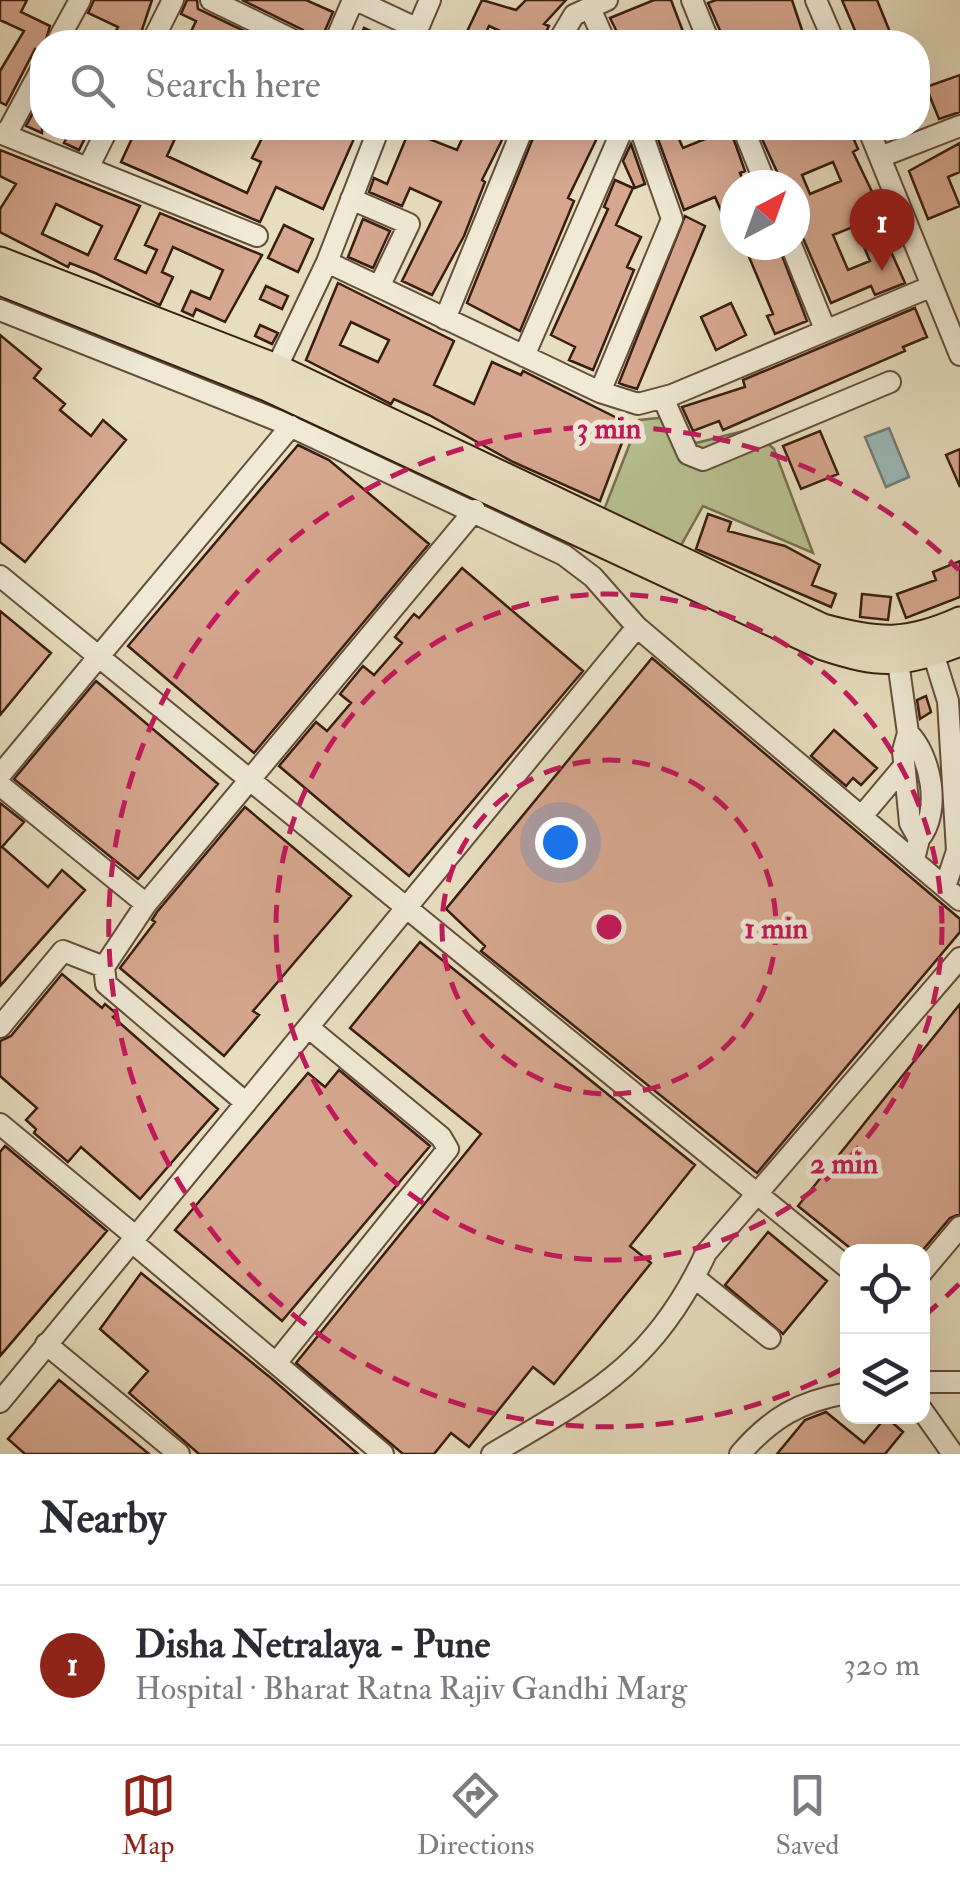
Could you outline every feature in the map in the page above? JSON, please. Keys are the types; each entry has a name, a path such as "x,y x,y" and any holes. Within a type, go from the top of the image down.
{"main road":[{"path":"0,260 272,378 804,639 872,663 929,644 960,642"},
{"path":"0,282 272,378"},
{"path":"929,644 960,620"}],"street":[{"path":"64,30 80,0"},
{"path":"158,30 173,0"},
{"path":"212,0 273,30"},
{"path":"340,30 354,0 405,30"},
{"path":"418,30 430,0"},
{"path":"692,0 704,30"},
{"path":"816,0 829,30"},
{"path":"565,30 574,15 598,4 602,30"},
{"path":"30,88 3,134 257,236"},
{"path":"930,138 960,126"},
{"path":"88,168 102,140"},
{"path":"272,378 326,262 374,140"},
{"path":"445,319 518,140"},
{"path":"524,356 618,140"},
{"path":"600,392 672,219 672,208 645,140"},
{"path":"748,140 760,170"},
{"path":"873,140 960,355"},
{"path":"880,157 924,140"},
{"path":"351,198 409,224 380,287"},
{"path":"796,260 824,329"},
{"path":"326,262 600,392 638,404 662,398 930,287"},
{"path":"0,310 291,426 564,555 593,577 638,628 862,816 916,849 952,894"},
{"path":"662,398 688,454 703,460 890,382"},
{"path":"0,775 291,426"},
{"path":"246,1103 106,984 104,967 146,904 475,510"},
{"path":"0,576 840,1262"},
{"path":"0,1402 638,628"},
{"path":"929,644 948,701 956,851 952,894"},
{"path":"896,652 908,733 904,766 916,849"},
{"path":"908,733 924,748 930,796 929,828 916,849"},
{"path":"862,816 904,766"},
{"path":"0,785 146,904"},
{"path":"0,1027 63,951 104,967"},
{"path":"492,1454 622,1373 658,1333 706,1253 960,958"},
{"path":"276,1363 448,1149 441,1137 308,1028"},
{"path":"0,1124 384,1454"},
{"path":"930,1263 960,1227"},
{"path":"694,1278 770,1338"},
{"path":"46,1344 179,1454"},
{"path":"930,1382 960,1382"},
{"path":"740,1454 780,1415 804,1402 840,1394"},
{"path":"930,1421 953,1454"}],"green space":[{"path":"668,417 696,443 751,429 774,449 813,553 703,506 680,547 604,510 639,420"}],"water":[{"path":"889,428 909,477 886,487 865,437"}],"building":[{"path":"0,0 27,0 21,12 50,26 49,30 30,30 30,59 6,105 0,102 0,71 24,31 0,20"},
{"path":"94,0 152,0 142,30 116,30 118,27 88,13"},
{"path":"187,0 197,0 198,9 242,30 192,30 196,21 181,14"},
{"path":"242,0 306,0 333,12 325,30 303,30"},
{"path":"482,0 516,10 526,0 566,0 544,24 549,26 547,30 498,30 489,26 487,30 468,30"},
{"path":"654,0 671,0 682,30 616,30 610,18"},
{"path":"792,0 802,30 720,30 708,3"},
{"path":"842,0 877,0 889,30 855,30"},
{"path":"960,75 960,112 939,119 930,86"},
{"path":"66,140 84,140 79,150 64,143"},
{"path":"131,140 174,140 167,156 247,193 261,162 252,158 261,140 353,140 323,209 276,187 260,222 121,162"},
{"path":"405,140 432,140 457,150 462,140 502,140 482,180 485,182 464,236 432,295 402,281 441,202 410,188 402,206 369,192 374,178 387,184"},
{"path":"532,140 596,140 568,198 574,201 520,331 467,303"},
{"path":"658,140 679,140 683,148 703,140 734,140 745,170 720,170 720,208 715,197 684,210"},
{"path":"762,140 854,140 858,149 853,152 897,244 889,247 905,283 875,295 871,286 831,303 810,254 810,194 841,181 833,162 810,172 776,170","holes":["855,226 870,261 848,270 833,235"]},
{"path":"960,143 960,172 948,177 960,206 928,219 909,171"},
{"path":"631,144 645,184 635,188 623,161"},
{"path":"0,150 140,206 115,259 146,273 157,250 145,245 160,213 262,255 225,322 196,309 193,316 182,311 191,291 210,299 223,270 173,247 162,272 173,277 160,305 95,273 70,263 68,267 0,232 0,209 16,184 0,176","holes":["56,204 102,226 88,255 42,234"]},
{"path":"615,180 633,188 616,225 641,237 627,267 634,270 593,370 569,360 575,347 551,335 608,209 604,207"},
{"path":"685,216 705,226 637,389 624,385 619,383"},
{"path":"363,219 390,231 373,268 348,257"},
{"path":"284,225 313,239 298,272 268,258"},
{"path":"750,260 784,260 807,321 775,334 767,316 773,314"},
{"path":"338,283 454,341 434,385 474,404 492,362 521,375 523,371 629,424 600,501 513,462 429,415 394,399 391,404 306,360","holes":["351,322 389,340 378,362 340,345"]},
{"path":"266,286 288,296 282,309 260,299"},
{"path":"731,303 746,335 716,350 701,317"},
{"path":"915,308 927,337 903,347 905,351 723,430 719,421 693,431 682,407 745,387 743,380"},
{"path":"260,325 278,333 272,344 255,336"},
{"path":"0,335 41,369 34,378 65,404 60,410 91,436 103,420 126,440 25,562 0,542"},
{"path":"820,431 838,474 801,489 783,446"},
{"path":"298,445 329,460 429,544 254,753 128,646"},
{"path":"960,449 960,487 946,455"},
{"path":"708,514 731,522 728,531 785,546 820,565 812,585 836,594 831,607 696,549"},
{"path":"960,561 960,597 906,618 897,594 936,580 933,572"},
{"path":"462,568 583,671 409,876 279,766 316,722 327,731 351,703 340,694 363,666 374,675 402,643 395,637 414,614 419,618"},
{"path":"862,594 891,597 888,620 860,617"},
{"path":"0,611 51,653 0,715"},
{"path":"652,658 960,919 960,932 757,1173 481,951 485,946 446,909"},
{"path":"96,681 218,784 138,879 14,779"},
{"path":"926,696 931,712 920,719 917,700"},
{"path":"834,730 877,768 861,785 853,778 846,786 811,756"},
{"path":"0,803 24,822 2,847 48,887 62,870 85,890 0,986"},
{"path":"245,807 351,896 253,1011 259,1015 224,1056 120,968 155,922 152,920 157,912"},
{"path":"420,942 695,1165 630,1246 651,1263 554,1384 533,1367 469,1447 451,1433 434,1454 403,1454 296,1363 481,1134 350,1028"},
{"path":"62,974 102,1008 105,1004 117,1014 113,1017 218,1109 140,1199 81,1147 68,1162 34,1133 36,1129 26,1120 37,1108 0,1076 0,1041 11,1036"},
{"path":"960,1004 960,1214 950,1218 928,1244 845,1244 798,1206"},
{"path":"339,1070 430,1146 282,1321 175,1230 308,1073 325,1087"},
{"path":"5,1146 107,1231 0,1356 0,1152"},
{"path":"768,1232 827,1281 783,1334 725,1285"},
{"path":"141,1273 358,1454 199,1454 129,1393 148,1371 100,1329"},
{"path":"59,1380 149,1454 25,1454 8,1439"},
{"path":"826,1412 864,1443 880,1424 894,1424 903,1432 885,1454 777,1454 805,1420"}],"place":[{"name":"Disha Netralaya - Pune","path":"882,271"}]}
